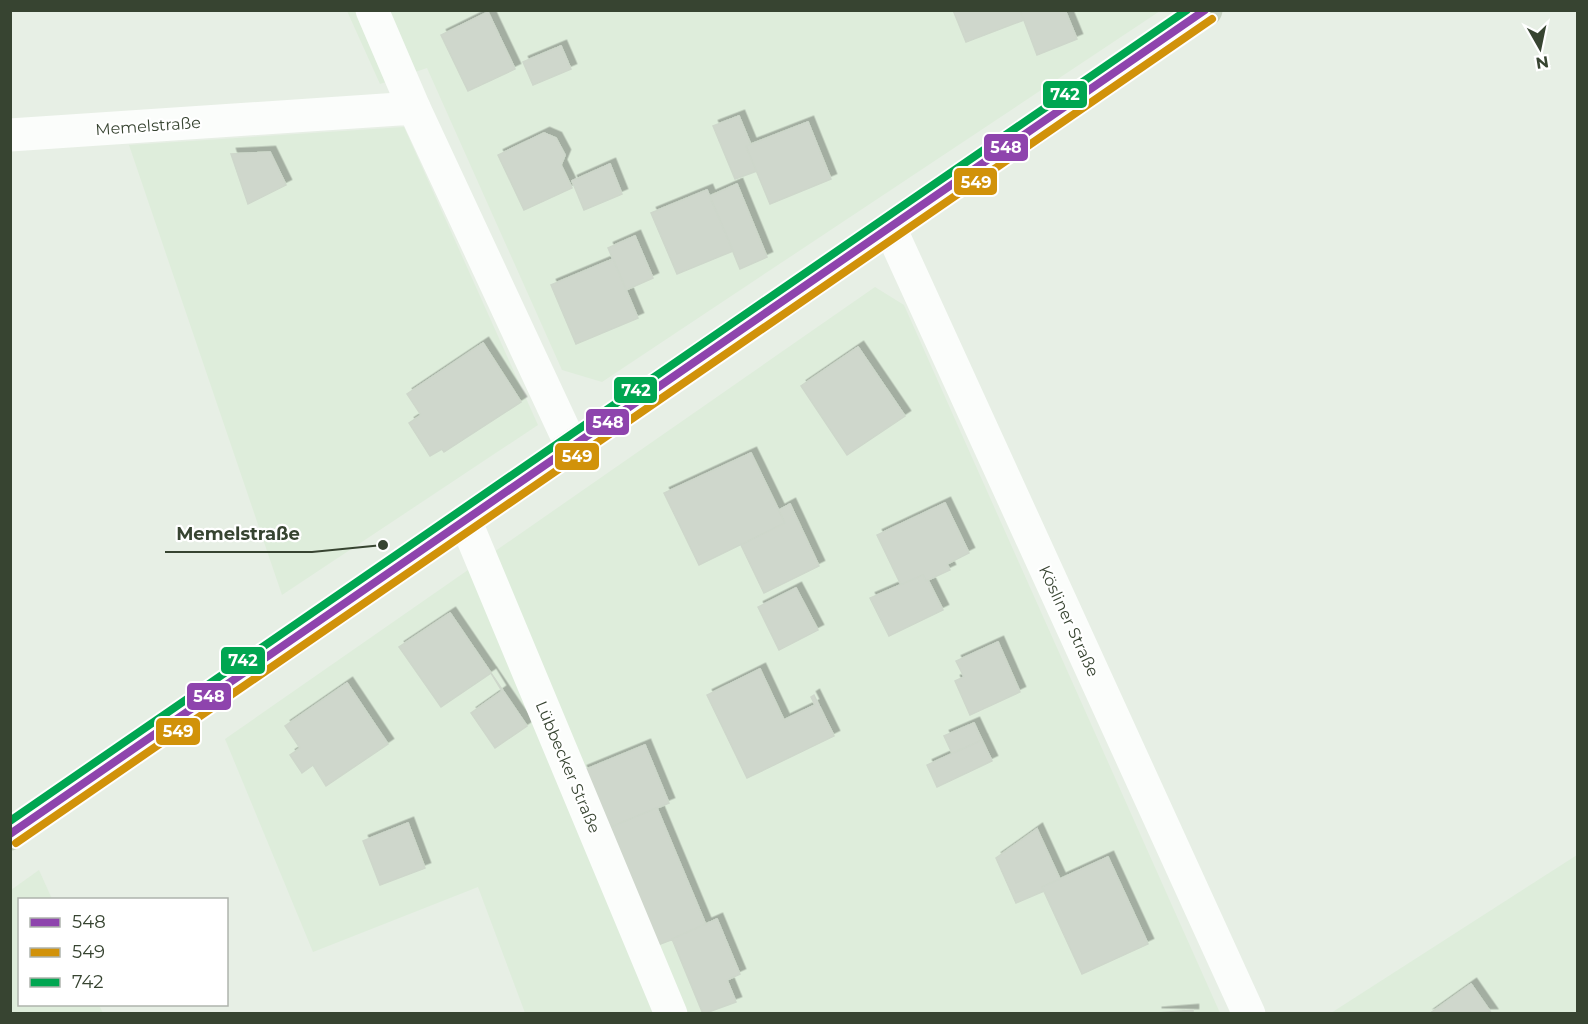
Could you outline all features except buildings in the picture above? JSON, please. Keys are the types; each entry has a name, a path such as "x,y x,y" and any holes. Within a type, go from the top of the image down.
{"main road":[{"path":"10,834 1206,10"}],"street":[{"path":"384,14 414,108 572,447"},
{"name":"Memelstraße","path":"10,135 414,108"},
{"name":"Kösliner Straße","path":"890,228 1248,1014"},
{"name":"Lübbecker Straße","path":"465,520 671,1014"}],"shaded area":[{"path":"347,11 1160,11 602,382 562,370 427,68 380,84"},
{"path":"404,127 538,425 282,595 129,145"},
{"path":"875,287 904,305 1220,1013 525,1013 478,887 313,952 225,739"},
{"path":"1577,855 1577,1013 1331,1013"},
{"path":"39,870 52,898 18,898 18,1006 100,1006 103,1013 11,1013 11,890"}],"transit line":[{"name":"742","path":"10,821 1187,10"},
{"name":"548","path":"10,834 1205,10"},
{"name":"549","path":"16,843 1212,19"}],"place":[{"name":"Memelstraße","path":"383,545"}]}
